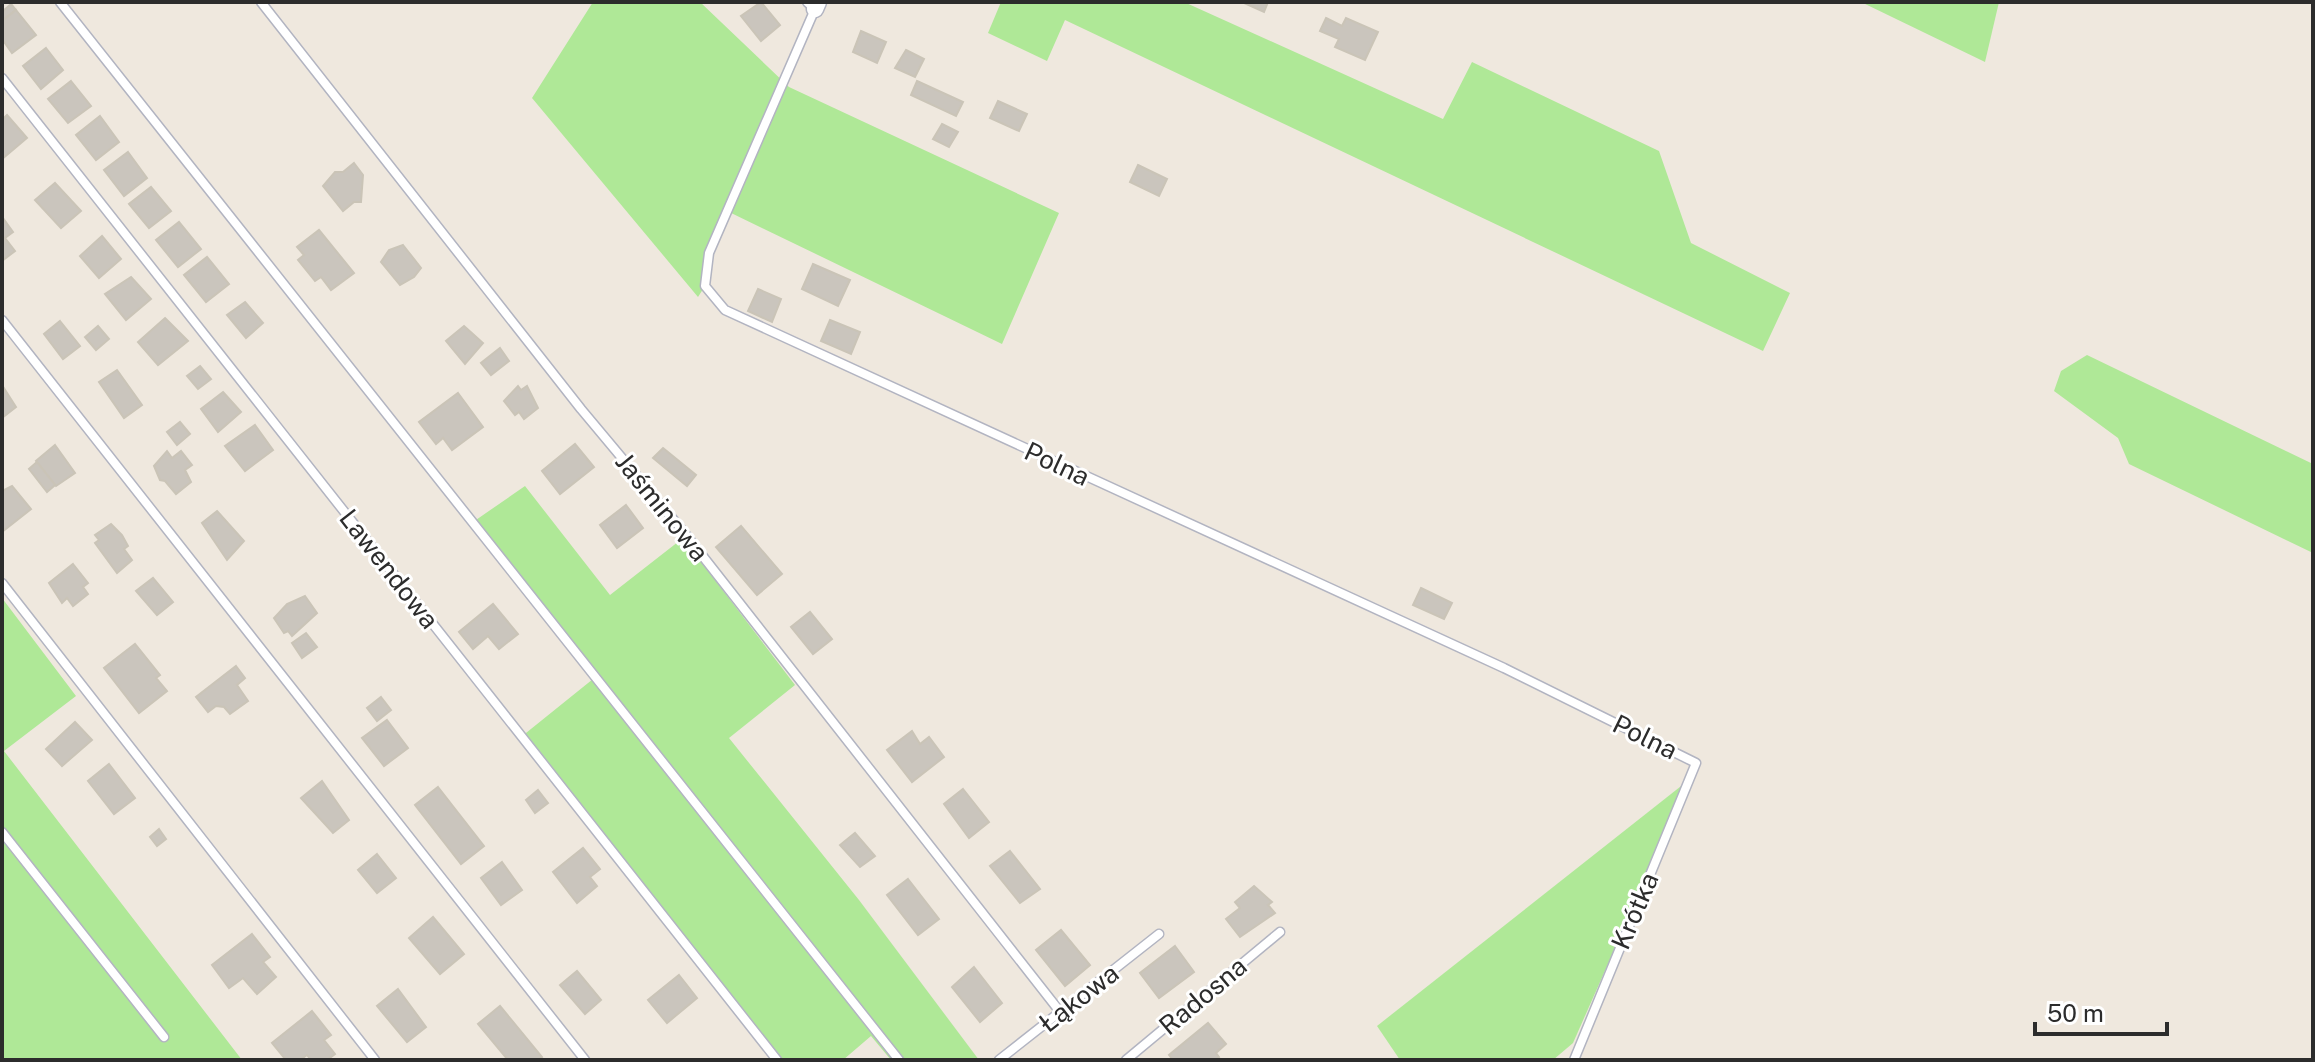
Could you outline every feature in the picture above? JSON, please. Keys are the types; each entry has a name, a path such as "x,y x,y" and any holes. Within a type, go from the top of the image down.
{"lane":[{"path":"60,2 899,1060"},
{"name":"Jaśminowa","path":"261,2 581,409 683,531 1061,1013"},
{"name":"Polna","path":"813,4 709,253 705,286 725,310 1504,668 1696,763"},
{"name":"Lawendowa","path":"2,78 777,1060"},
{"path":"2,320 585,1060"},
{"path":"2,583 375,1060"},
{"name":"Krótka","path":"1574,1060 1696,763"},
{"path":"2,832 164,1037"},
{"name":"Radosna","path":"1126,1060 1280,932"},
{"name":"Łąkowa","path":"999,1060 1159,934"}],"green space":[{"path":"593,2 700,2 789,87 1059,213 1002,344 727,211 709,252 705,286 698,297 532,98"},
{"path":"1001,2 1184,2 1443,119 1472,62 1659,151 1691,243 1790,293 1763,351 1065,20 1047,61 988,33"},
{"path":"1861,2 1999,2 1985,62"},
{"path":"2087,355 2313,464 2313,553 2129,464 2118,438 2054,391 2061,371"},
{"path":"525,486 610,595 683,538 795,685 729,738 859,900 979,1060 891,1060 871,1036 843,1060 783,1060 521,737 598,675 473,522"},
{"path":"2,598 76,696 4,751 242,1060 2,1060"},
{"path":"1690,779 1573,1043 1553,1060 1400,1060 1377,1026"}],"building":[{"path":"761,2 780,25 761,41 741,16"},
{"path":"1242,2 1268,2 1264,12"},
{"path":"11,4 16,10 2,21 2,12"},
{"path":"16,10 36,35 12,53 2,39 2,21"},
{"path":"1326,18 1342,26 1346,18 1378,32 1365,60 1335,47 1339,39 1320,31"},
{"path":"861,31 886,42 877,63 853,52"},
{"path":"46,48 63,70 41,89 23,66"},
{"path":"906,50 924,59 915,77 895,68"},
{"path":"71,81 91,106 68,123 48,99"},
{"path":"917,81 963,102 956,116 911,95"},
{"path":"998,101 1027,114 1019,131 990,118"},
{"path":"7,115 27,138 2,159 2,120"},
{"path":"100,116 119,142 96,160 76,135"},
{"path":"942,124 958,132 949,147 933,139"},
{"path":"128,152 147,178 124,196 104,170"},
{"path":"354,163 363,175 361,202 354,202 343,211 323,186 335,172 343,172"},
{"path":"1138,165 1167,179 1159,196 1130,182"},
{"path":"55,183 81,211 61,228 35,200"},
{"path":"151,187 171,211 149,228 129,204"},
{"path":"3,218 13,232 5,238 15,251 2,261"},
{"path":"179,222 201,249 178,267 156,240"},
{"path":"319,230 354,273 331,290 321,277 315,281 298,260 304,255 297,247"},
{"path":"102,236 121,259 99,278 80,256"},
{"path":"403,245 421,268 414,277 400,285 381,262 389,250"},
{"path":"207,257 229,284 206,302 184,275"},
{"path":"813,264 850,280 838,306 802,289"},
{"path":"131,277 151,299 126,320 105,294"},
{"path":"758,289 781,299 772,322 748,311"},
{"path":"245,302 263,323 246,338 227,315"},
{"path":"165,318 188,341 158,365 138,342"},
{"path":"830,320 860,332 851,354 821,341"},
{"path":"60,321 80,346 63,359 44,334"},
{"path":"98,326 109,339 96,350 85,337"},
{"path":"464,326 483,343 465,364 446,341"},
{"path":"500,348 509,361 491,375 481,363"},
{"path":"200,366 211,379 198,389 187,376"},
{"path":"117,370 142,405 124,418 99,382"},
{"path":"2,385 16,407 2,418"},
{"path":"518,386 521,390 527,386 538,408 524,419 519,412 515,415 504,401"},
{"path":"223,392 241,412 218,432 201,409"},
{"path":"458,393 483,427 452,450 443,438 436,444 419,422"},
{"path":"180,422 190,434 177,445 167,432"},
{"path":"255,425 273,450 245,471 225,446"},
{"path":"575,444 594,467 560,494 542,471"},
{"path":"55,445 75,473 56,486 36,461"},
{"path":"663,448 696,475 687,486 653,458"},
{"path":"167,451 172,458 181,451 192,465 185,470 191,482 176,494 165,481 160,480 154,466"},
{"path":"37,462 55,485 47,492 29,469"},
{"path":"12,486 31,509 2,532 2,491"},
{"path":"626,505 643,528 617,548 600,525"},
{"path":"217,511 244,541 227,560 202,523"},
{"path":"111,524 122,535 128,546 124,549 132,560 117,573 95,543 99,540 95,535"},
{"path":"741,526 782,574 757,595 716,547"},
{"path":"73,564 88,583 83,587 88,594 73,606 67,598 62,603 49,583"},
{"path":"153,578 173,602 157,615 136,591"},
{"path":"1421,588 1452,603 1444,619 1413,605"},
{"path":"305,596 317,613 292,636 288,631 284,633 274,618 287,604"},
{"path":"493,604 518,634 499,649 488,636 473,649 459,632"},
{"path":"810,612 832,639 813,654 791,627"},
{"path":"306,633 317,647 302,658 292,643"},
{"path":"135,644 160,675 156,678 167,691 139,713 104,668"},
{"path":"236,666 245,678 237,685 248,701 230,714 224,707 216,706 208,712 196,697"},
{"path":"381,697 391,710 377,721 367,708"},
{"path":"387,720 408,748 384,766 362,738"},
{"path":"75,722 92,740 62,766 46,749"},
{"path":"912,731 920,744 929,737 944,757 912,782 887,750"},
{"path":"109,764 135,798 114,814 88,781"},
{"path":"322,781 349,820 333,833 301,798"},
{"path":"438,787 484,846 461,864 415,805"},
{"path":"963,789 989,822 969,838 944,804"},
{"path":"538,790 548,803 535,813 526,800"},
{"path":"159,829 166,839 157,846 150,837"},
{"path":"855,833 875,856 860,867 840,845"},
{"path":"583,848 600,869 590,877 597,886 577,903 553,872"},
{"path":"1010,851 1040,889 1020,903 990,866"},
{"path":"377,854 396,878 377,893 358,870"},
{"path":"502,862 522,890 501,905 481,878"},
{"path":"908,879 939,919 918,935 887,895"},
{"path":"1254,886 1272,902 1268,905 1275,913 1240,937 1226,919 1240,908 1235,902"},
{"path":"433,917 464,954 440,974 409,938"},
{"path":"1061,930 1090,965 1065,986 1036,950"},
{"path":"252,934 270,957 263,962 276,977 257,994 243,978 229,988 212,965"},
{"path":"1175,946 1194,972 1159,998 1140,973"},
{"path":"974,967 1002,1003 980,1022 952,987"},
{"path":"577,971 601,1000 585,1014 560,985"},
{"path":"679,975 697,998 667,1023 648,1000"},
{"path":"398,989 426,1027 407,1042 377,1006"},
{"path":"500,1006 542,1057 538,1060 508,1060 478,1024"},
{"path":"312,1011 331,1035 324,1040 335,1054 327,1060 311,1060 307,1055 300,1060 286,1060 272,1043"},
{"path":"1208,1023 1226,1044 1216,1053 1219,1057 1215,1060 1173,1060 1169,1055"}]}
